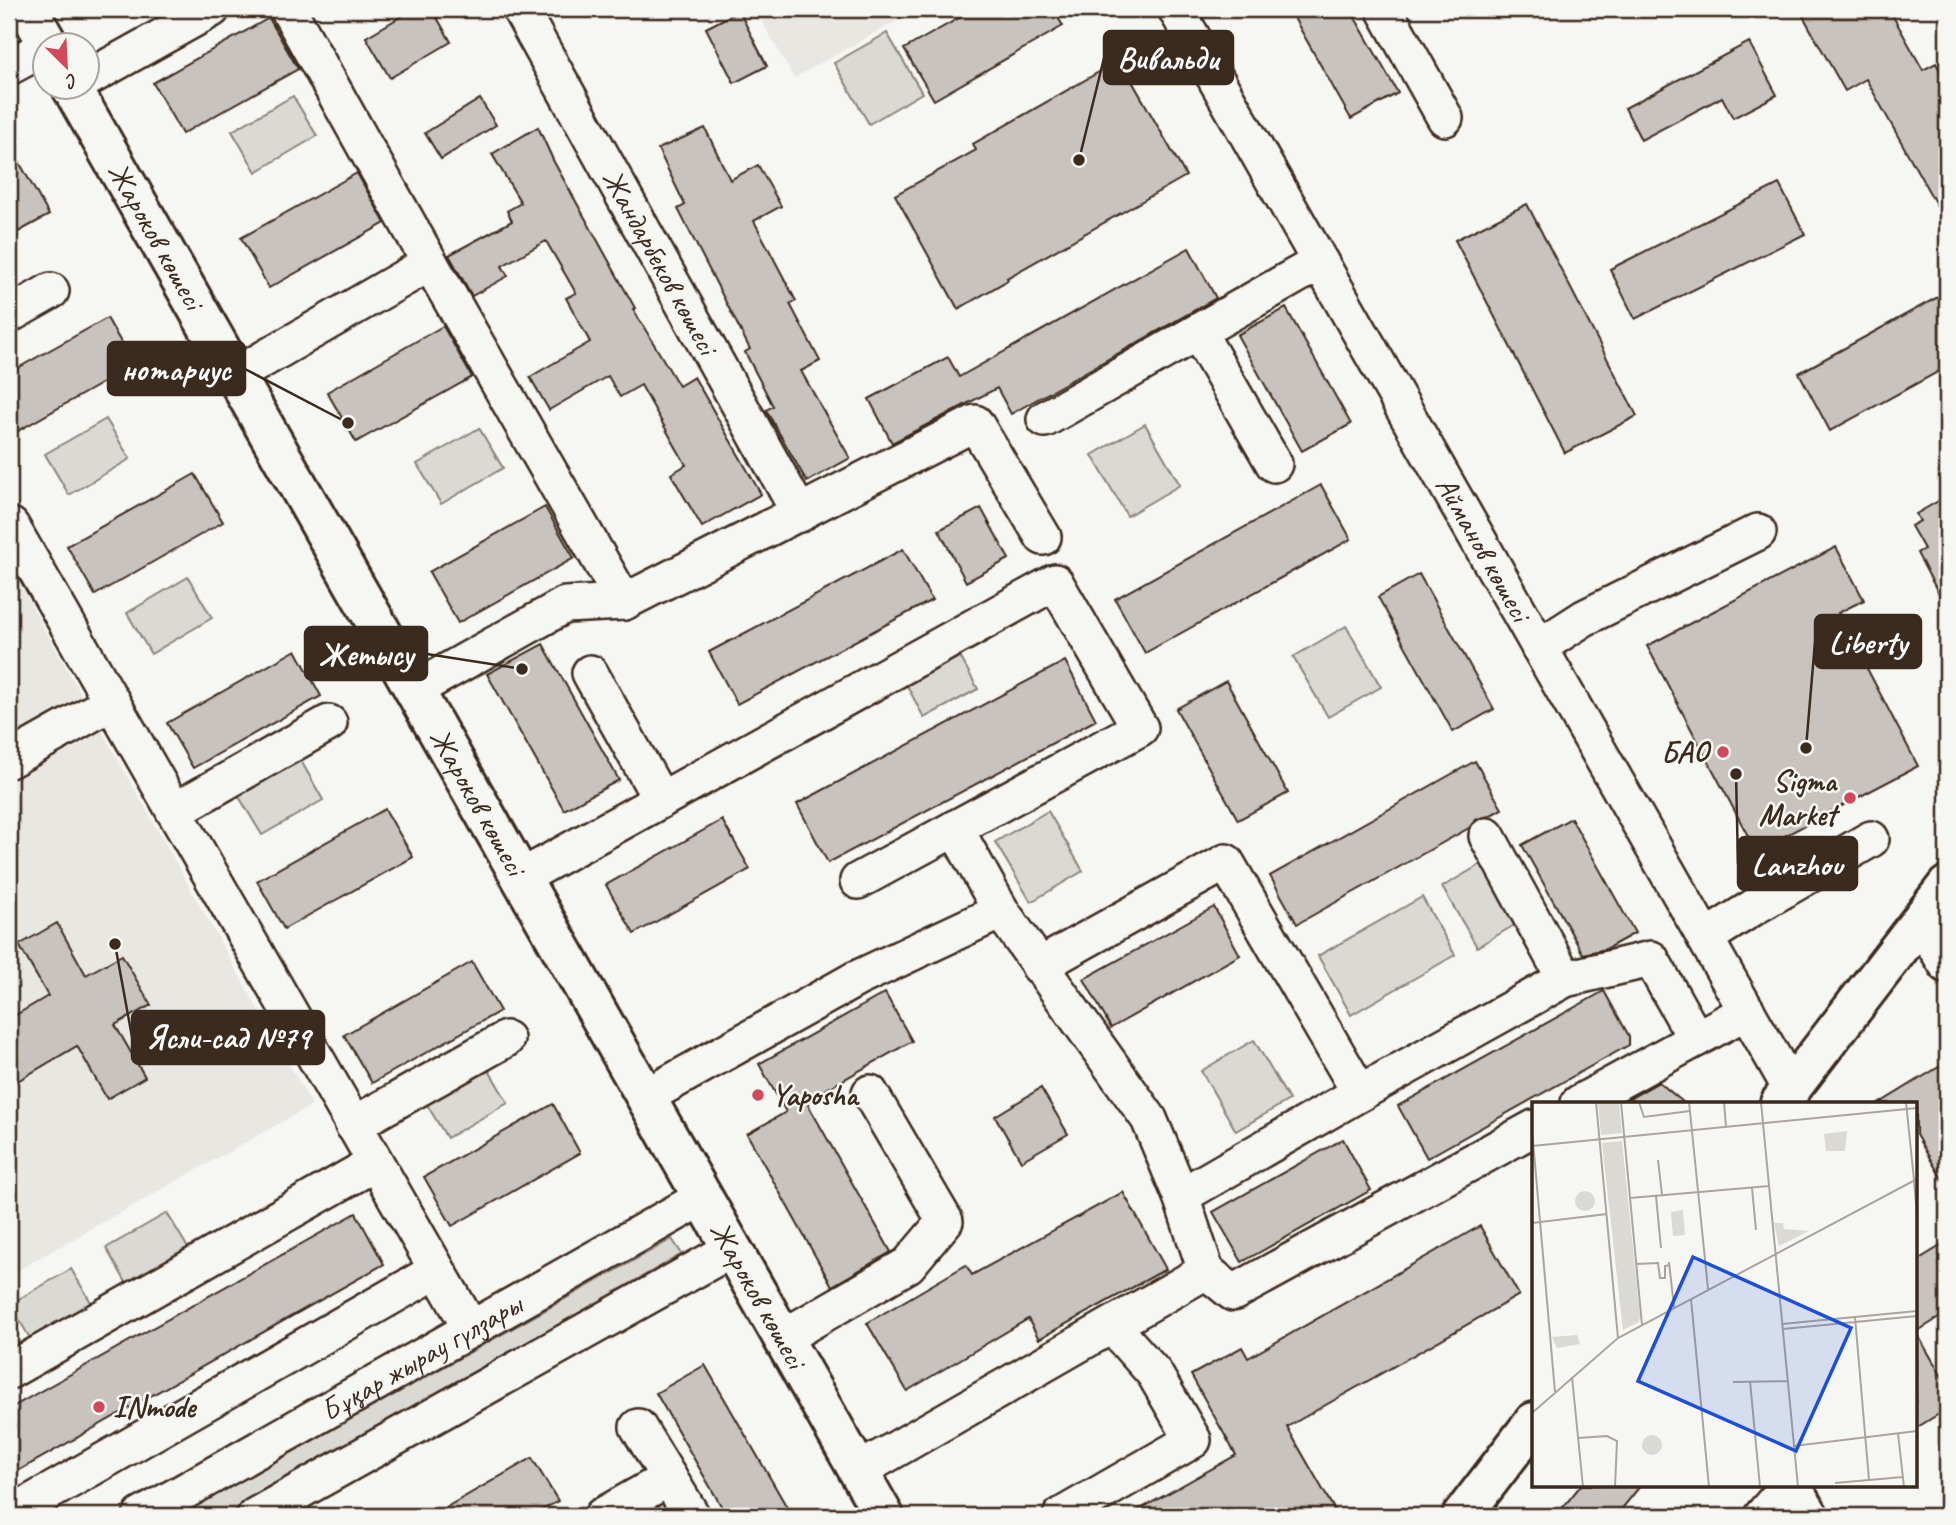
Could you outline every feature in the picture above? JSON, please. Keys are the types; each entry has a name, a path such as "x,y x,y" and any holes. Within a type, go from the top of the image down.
{"main road":[{"path":"28,9 40,32"},
{"name":"Жароков көшесі","path":"80,102 884,1516"},
{"path":"1786,1096 1947,886"},
{"path":"1462,1516 1532,1425"}],"street":[{"path":"102,70 212,9"},
{"path":"288,9 624,602"},
{"name":"Жандарбеков көшесі","path":"520,9 800,514"},
{"name":"Айманов көшесі","path":"1176,9 1747,1011 1786,1096"},
{"path":"1384,9 1445,118"},
{"path":"9,67 32,55"},
{"path":"1045,419 1320,262"},
{"path":"236,375 430,263"},
{"path":"9,315 51,291"},
{"path":"1198,331 1274,464"},
{"path":"414,690 565,605 624,602 975,423 1043,537"},
{"path":"9,526 471,1329"},
{"path":"1539,647 1584,618 1758,532"},
{"path":"520,878 1055,582 1140,728 858,881"},
{"path":"590,673 661,800"},
{"path":"9,760 112,702"},
{"path":"174,811 330,723"},
{"path":"955,828 1001,911 1149,1119 1181,1196 1206,1271 1233,1293 1532,1129"},
{"path":"1487,836 1565,979"},
{"path":"1705,938 1871,839"},
{"path":"1039,966 1226,862 1360,1093"},
{"path":"645,1097 856,979 1001,911"},
{"path":"1920,922 1947,965"},
{"path":"1181,1196 1565,979 1651,959 1696,1039"},
{"path":"1581,1102 1747,1011"},
{"path":"353,1125 506,1039"},
{"path":"782,1338 908,1265 945,1221 870,1093"},
{"path":"9,1371 374,1163"},
{"name":"Бұқар жырау гүлзары","path":"141,1516 702,1198"},
{"name":"Бұқар жырау гүлзары","path":"255,1516 732,1250"},
{"path":"9,1515 436,1271"},
{"path":"858,1471 1206,1271"},
{"path":"1061,1516 1193,1440 1154,1373 1113,1326"},
{"path":"638,1427 692,1516"},
{"path":"602,1516 669,1478"},
{"path":"1762,1516 1789,1486"},
{"path":"1791,1486 1811,1516"}],"shaded area":[{"path":"755,9 918,9 794,78"},
{"path":"887,33 922,93 869,124 834,63"},
{"path":"293,96 317,136 256,172 232,131"},
{"path":"106,419 130,459 69,495 45,454"},
{"path":"1145,424 1180,485 1127,516 1092,455"},
{"path":"479,428 503,468 441,504 417,464"},
{"path":"9,565 83,698 9,739"},
{"path":"188,577 212,618 151,654 127,613"},
{"path":"1346,626 1381,687 1328,717 1293,657"},
{"path":"956,649 978,689 924,718 903,678"},
{"path":"102,731 312,1105 9,1275 9,783"},
{"path":"300,759 323,800 262,835 238,795"},
{"path":"1048,811 1083,871 1031,902 995,842"},
{"path":"1495,856 1530,916 1477,947 1442,887"},
{"path":"1422,897 1455,955 1351,1015 1318,956"},
{"path":"1254,1040 1289,1100 1236,1131 1201,1071"},
{"path":"484,1062 508,1103 447,1138 423,1098"},
{"path":"167,1213 191,1253 130,1289 106,1248"},
{"path":"672,1239 682,1254 224,1516 178,1516"},
{"path":"71,1269 95,1309 34,1345 10,1304"}],"building":[{"path":"414,9 432,9 451,42 390,78 366,37"},
{"path":"975,9 1053,9 1063,26 934,100 904,49"},
{"path":"1289,9 1350,9 1398,93 1351,119"},
{"path":"1799,9 1889,9 1923,70 1936,63 1947,84 1947,224 1866,79 1845,91"},
{"path":"739,11 767,66 734,83 706,28"},
{"path":"269,18 298,69 182,134 153,83"},
{"path":"1749,42 1777,95 1733,118 1722,97 1641,140 1625,108"},
{"path":"1120,60 1186,176 958,309 895,195 976,150 973,144"},
{"path":"480,99 496,125 441,159 425,133"},
{"path":"538,127 554,162 635,308 633,309 679,386 694,377 761,494 702,527 671,474 686,465 641,385 620,397 608,376 549,410 530,377 590,342 566,298 576,293 546,241 502,266 508,276 472,296 449,255 512,221 507,211 521,203 492,154"},
{"path":"705,128 730,180 758,165 781,206 754,221 796,301 790,304 820,361 801,371 850,458 807,482 766,410 773,406 745,352 750,349 678,209 685,205 658,149"},
{"path":"9,144 49,215 9,237"},
{"path":"357,173 385,223 269,288 241,238"},
{"path":"1779,184 1805,234 1635,319 1610,269"},
{"path":"1527,204 1637,416 1565,453 1455,240"},
{"path":"1189,248 1216,298 1011,414 997,388 892,443 869,399 948,357 959,377"},
{"path":"1947,292 1947,367 1830,431 1799,373"},
{"path":"1286,308 1351,424 1302,451 1237,335"},
{"path":"107,318 134,365 9,436 9,373"},
{"path":"443,326 472,377 356,442 327,392"},
{"path":"195,474 223,522 95,595 67,546"},
{"path":"1321,485 1351,539 1145,653 1115,599"},
{"path":"1947,496 1947,609 1917,553 1924,549 1911,526 1920,521 1916,514"},
{"path":"545,507 574,558 458,623 429,572"},
{"path":"981,508 1009,559 966,582 939,530"},
{"path":"1836,547 1864,600 1838,613 1918,766 1756,851 1647,646"},
{"path":"903,549 932,600 737,704 709,652"},
{"path":"1419,574 1494,709 1453,732 1378,597"},
{"path":"543,644 619,780 564,810 487,674"},
{"path":"296,650 321,696 193,768 167,723"},
{"path":"1065,661 1096,720 828,863 797,804"},
{"path":"1226,681 1288,793 1238,820 1176,709"},
{"path":"1475,761 1502,809 1477,819 1469,828 1297,924 1270,876"},
{"path":"385,809 413,857 284,929 257,881"},
{"path":"1571,818 1635,933 1606,949 1583,954 1522,845"},
{"path":"722,820 750,869 634,934 606,885"},
{"path":"1214,907 1240,955 1111,1028 1084,979"},
{"path":"57,923 86,975 122,955 151,1005 115,1025 145,1077 107,1099 77,1046 9,1086 9,1019 48,996 19,945"},
{"path":"472,962 500,1011 372,1083 344,1035"},
{"path":"1604,991 1629,1036 1629,1045 1427,1158 1398,1106"},
{"path":"885,993 912,1041 806,1101 891,1252 832,1286 747,1134 786,1112 759,1064"},
{"path":"1947,1062 1947,1187 1918,1138 1918,1102 1882,1102"},
{"path":"1659,1082 1683,1102 1626,1102"},
{"path":"1041,1088 1068,1134 1021,1161 995,1116"},
{"path":"553,1104 580,1153 452,1226 424,1177"},
{"path":"1343,1139 1371,1190 1242,1262 1213,1212"},
{"path":"1123,1192 1166,1269 1039,1339 1028,1319 907,1391 867,1323 966,1265 972,1275"},
{"path":"356,1213 384,1264 9,1476 9,1409"},
{"path":"1480,1226 1519,1295 1287,1427 1338,1516 1128,1516 1236,1455 1191,1375 1242,1347 1248,1358"},
{"path":"1947,1242 1947,1313 1918,1331 1918,1260"},
{"path":"1918,1335 1947,1385 1947,1409 1918,1427"},
{"path":"705,1365 792,1516 727,1516 656,1393"},
{"path":"532,1458 558,1501 532,1516 431,1516"},
{"path":"1580,1486 1640,1486 1616,1516 1556,1516"}],"place":[{"name":"Вивальди","path":"1079,160"},
{"name":"нотариус","path":"348,423"},
{"name":"Жетысу","path":"522,669"},
{"name":"Liberty","path":"1806,748"},
{"name":"БАО","path":"1723,752"},
{"name":"Lanzhou","path":"1736,774"},
{"name":"Sigma Market","path":"1850,798"},
{"name":"Ясли-сад №79","path":"115,944"},
{"name":"Yaposha","path":"758,1095"},
{"name":"INmode","path":"99,1407"}]}
